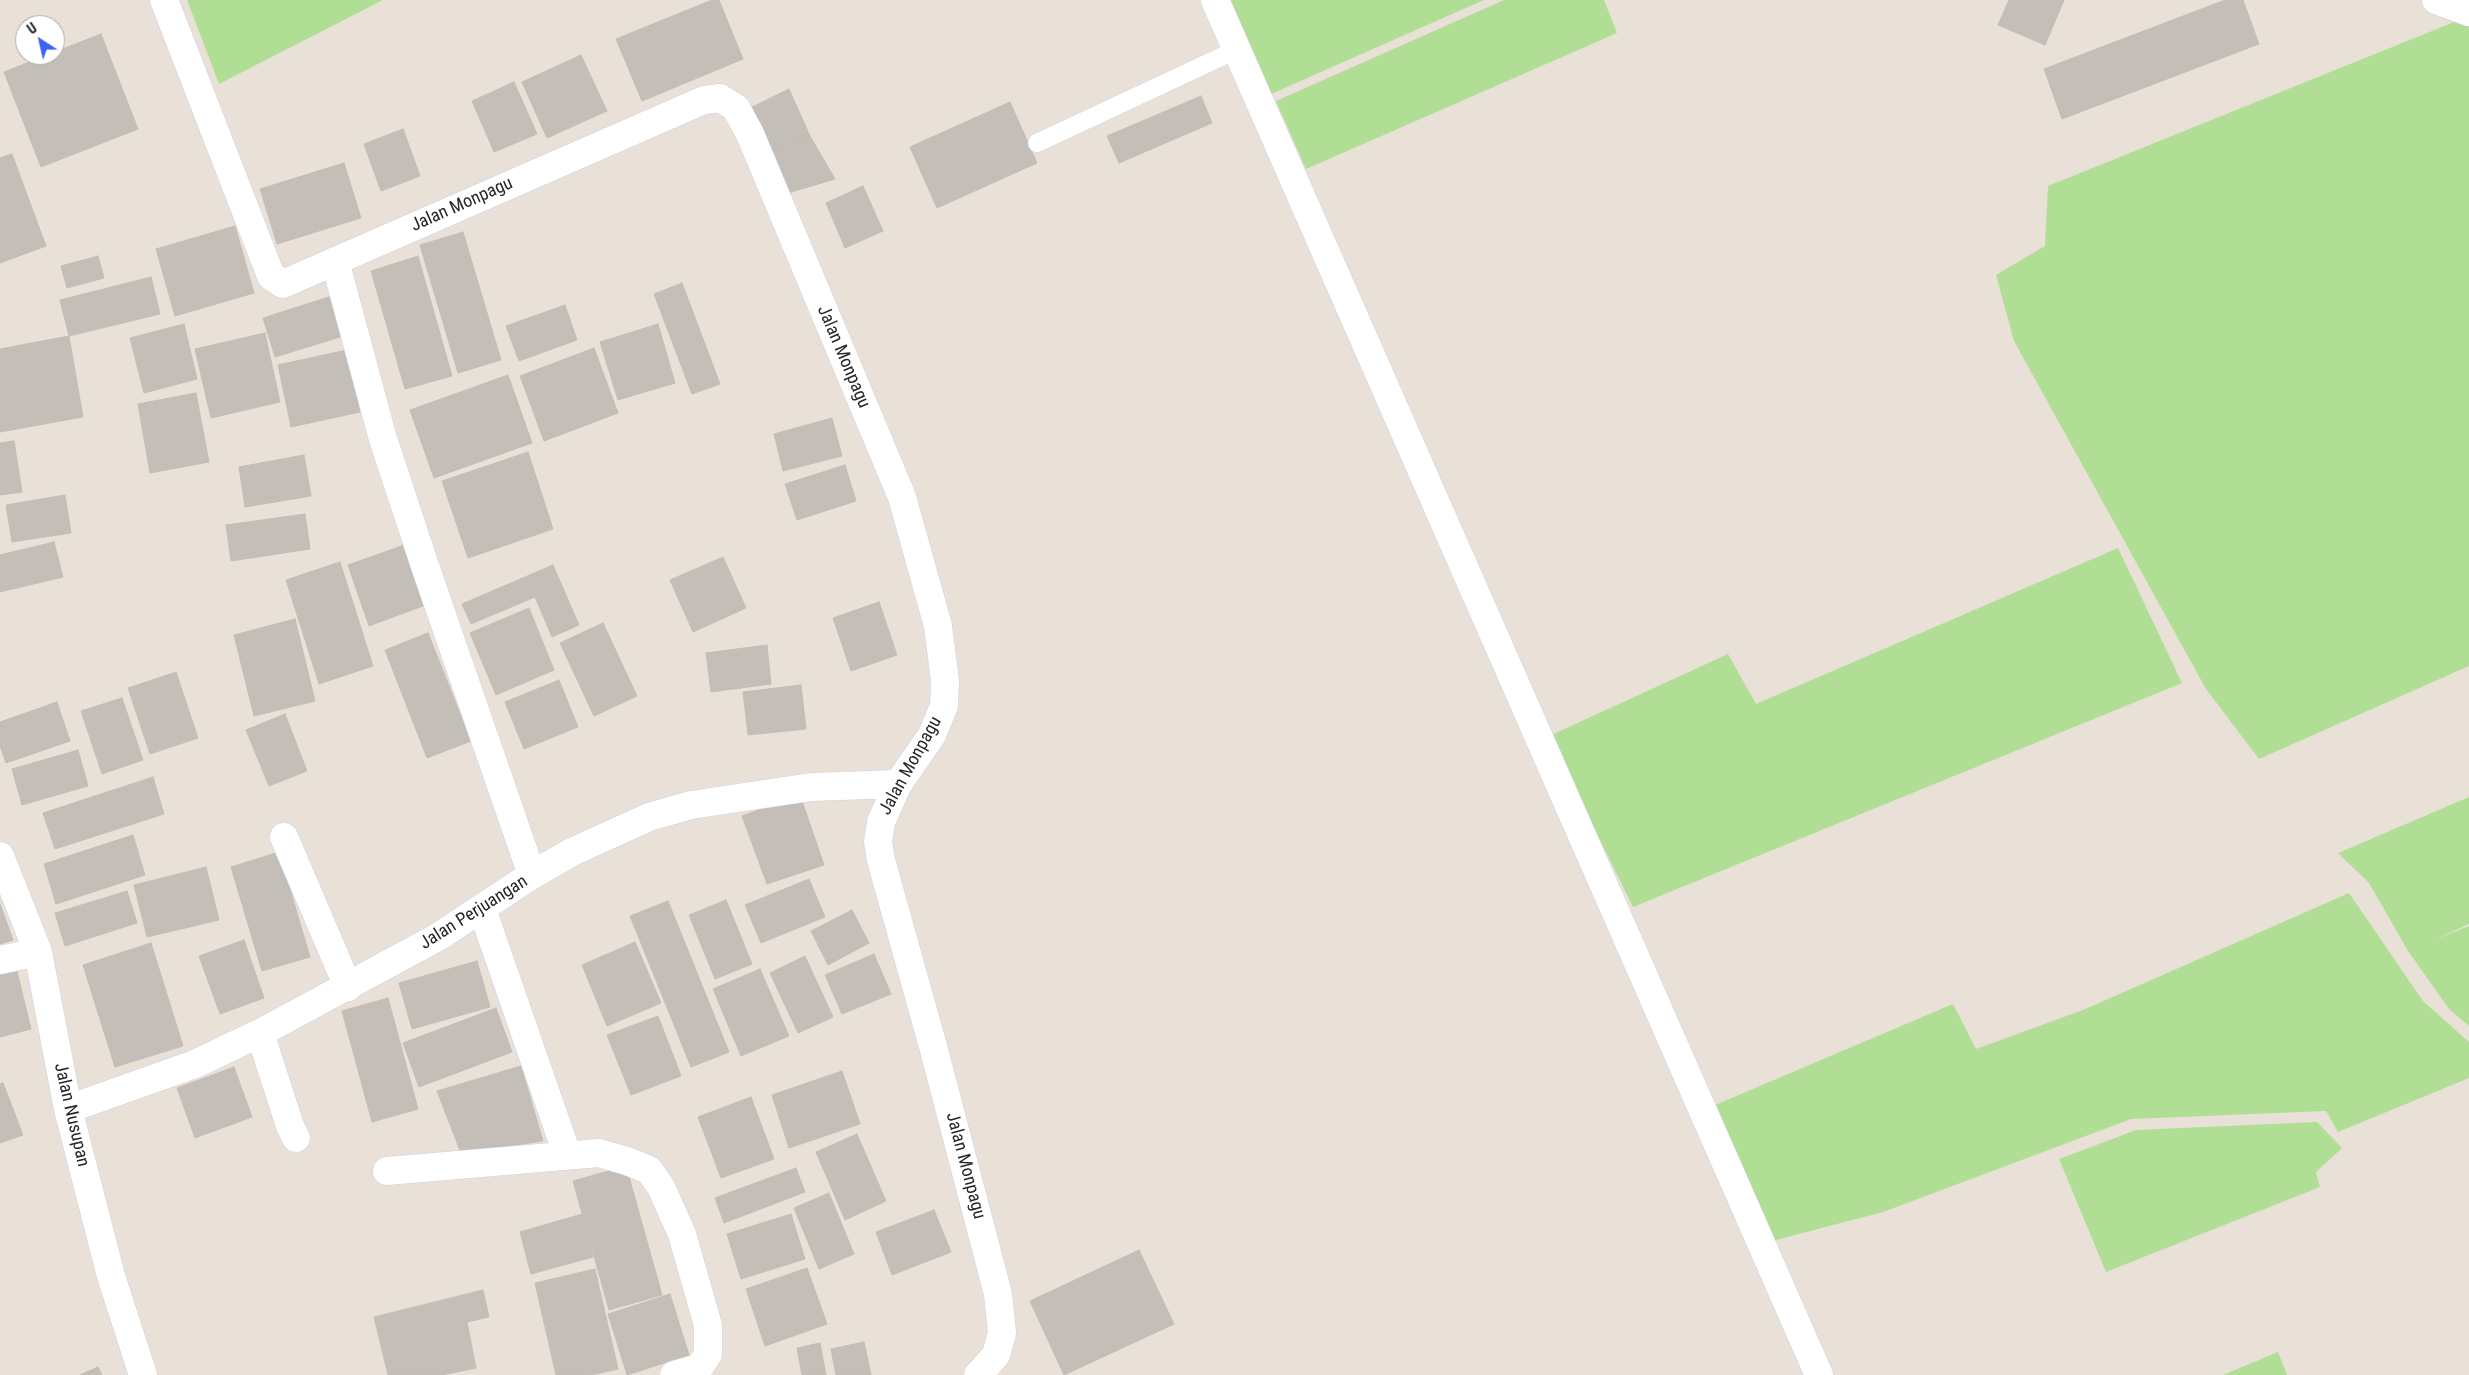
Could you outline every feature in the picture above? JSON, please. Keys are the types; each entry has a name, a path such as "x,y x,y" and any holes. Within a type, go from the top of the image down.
{"street":[{"name":"Jalan Monpagu","path":"164,0 271,276 283,284 704,100 720,98 736,108 750,134 902,497 938,626 945,680 944,706 932,735 898,784 880,822 878,842 880,860 934,1050 998,1294 1002,1333 996,1355 978,1375"},
{"path":"1215,0 1820,1375"},
{"path":"2436,0 2469,12"},
{"path":"334,261 383,439 532,875"},
{"name":"Jalan Perjuangan","path":"68,1109 196,1064 260,1033 438,937 532,875 613,832 649,817 692,805 811,787 898,784"},
{"path":"284,837 348,987"},
{"name":"Jalan Nusupan","path":"0,856 38,952 68,1109 111,1276 143,1375"},
{"path":"482,909 567,1154"},
{"path":"0,960 38,952"},
{"path":"260,1033 290,1126 296,1138"},
{"path":"386,1171 567,1154 598,1153 627,1161 649,1170 670,1204 682,1234 708,1325 708,1354 699,1368 674,1375"}],"lane":[{"path":"1037,143 1238,49"}],"green space":[{"path":"187,0 383,0 219,84"},
{"path":"1231,0 1484,0 1271,94"},
{"path":"1504,0 1604,0 1617,33 1306,169 1276,101"},
{"path":"2469,16 2469,666 2259,759 2206,689 2014,341 1996,275 2045,246 2048,186"},
{"path":"2118,548 2182,683 1633,907 1549,736 1728,654 1756,704"},
{"path":"2469,797 2469,924 2434,940 2469,926 2469,1026 2449,1009 2408,951 2369,883 2338,853"},
{"path":"2349,893 2423,1001 2469,1042 2469,1078 2338,1132 2326,1111 2131,1119 1883,1212 1772,1241 1715,1105 1953,1004 1976,1049 2083,1010"},
{"path":"2317,1122 2342,1148 2316,1172 2320,1187 2106,1272 2059,1159 2136,1130"},
{"path":"2278,1352 2287,1375 2223,1375"}],"building":[{"path":"712,0 719,0 743,59 642,101 616,39"},
{"path":"2009,0 2064,0 2045,45 1998,25"},
{"path":"2225,0 2243,0 2259,44 2062,119 2044,69"},
{"path":"101,34 138,129 41,167 4,72 22,65 65,65 65,48"},
{"path":"581,55 607,111 547,138 522,82"},
{"path":"514,82 537,134 494,152 472,101"},
{"path":"789,89 810,136 768,151 748,109"},
{"path":"1201,96 1212,123 1119,163 1107,136"},
{"path":"1010,102 1037,163 937,208 910,147"},
{"path":"403,129 420,176 381,191 364,144"},
{"path":"810,136 835,179 788,193 768,151"},
{"path":"12,154 46,246 0,263 0,158"},
{"path":"344,163 361,218 277,244 260,189"},
{"path":"863,186 883,231 845,248 826,203"},
{"path":"235,226 254,293 175,316 156,249"},
{"path":"463,232 501,360 458,373 420,245"},
{"path":"98,256 104,278 67,288 61,266"},
{"path":"418,256 452,376 405,389 371,271"},
{"path":"151,277 160,314 69,336 60,300"},
{"path":"682,283 720,384 692,394 654,294"},
{"path":"338,294 350,334 275,357 263,318"},
{"path":"565,305 577,340 519,361 506,326"},
{"path":"184,324 197,379 144,393 130,338"},
{"path":"658,324 675,383 618,400 600,342"},
{"path":"265,333 280,402 211,418 195,349"},
{"path":"69,336 83,417 0,432 0,349"},
{"path":"594,348 618,413 544,441 520,376"},
{"path":"347,350 360,412 291,427 278,365"},
{"path":"508,375 532,443 434,478 410,410"},
{"path":"196,393 209,462 150,473 138,404"},
{"path":"832,418 842,456 783,471 774,434"},
{"path":"14,441 22,492 0,495 0,443"},
{"path":"528,452 553,529 468,558 442,481"},
{"path":"304,455 311,496 245,507 239,467"},
{"path":"845,465 856,501 797,520 785,484"},
{"path":"65,495 71,533 12,542 6,505"},
{"path":"305,514 310,549 231,561 226,525"},
{"path":"54,542 63,577 0,592 0,555"},
{"path":"407,544 428,604 369,626 348,565"},
{"path":"723,557 746,608 693,632 670,580"},
{"path":"340,562 373,666 319,684 286,580"},
{"path":"553,565 579,625 552,637 535,597 471,624 462,604"},
{"path":"879,602 897,655 851,671 833,618"},
{"path":"529,608 554,670 496,695 470,633"},
{"path":"295,619 315,701 254,716 234,635"},
{"path":"603,623 637,696 594,716 560,643"},
{"path":"428,633 471,741 427,758 385,650"},
{"path":"767,645 771,684 711,692 706,653"},
{"path":"176,672 198,738 150,754 128,688"},
{"path":"559,680 578,727 524,749 505,702"},
{"path":"801,685 806,729 748,735 743,692"},
{"path":"122,698 143,760 102,774 81,711"},
{"path":"57,702 70,741 6,763 0,746 0,722"},
{"path":"285,714 307,771 269,786 246,730"},
{"path":"78,750 88,786 22,805 12,769"},
{"path":"153,777 164,814 55,849 43,813"},
{"path":"800,795 824,865 767,884 742,816"},
{"path":"133,835 145,875 56,904 44,864"},
{"path":"279,852 310,957 262,971 231,867"},
{"path":"206,867 219,920 147,937 134,885"},
{"path":"809,879 825,917 761,943 745,905"},
{"path":"127,891 137,923 65,946 55,913"},
{"path":"726,900 752,964 715,979 689,915"},
{"path":"668,901 729,1052 691,1067 630,916"},
{"path":"0,904 13,940 0,944"},
{"path":"852,910 869,943 828,965 811,931"},
{"path":"244,940 264,998 220,1014 199,956"},
{"path":"635,942 661,1003 607,1026 582,965"},
{"path":"151,943 183,1046 115,1067 83,965"},
{"path":"874,954 891,994 842,1014 825,975"},
{"path":"805,956 833,1017 798,1033 770,973"},
{"path":"477,961 490,1007 412,1029 399,983"},
{"path":"15,963 31,1029 0,1037 0,967"},
{"path":"760,969 789,1036 741,1056 713,989"},
{"path":"388,998 418,1109 372,1122 342,1011"},
{"path":"496,1008 512,1052 419,1087 403,1043"},
{"path":"658,1016 681,1076 631,1095 607,1035"},
{"path":"521,1066 543,1141 461,1153 437,1091"},
{"path":"234,1067 252,1117 195,1138 177,1088"},
{"path":"842,1071 860,1124 789,1148 772,1095"},
{"path":"3,1083 23,1135 0,1143 0,1084"},
{"path":"751,1097 774,1159 721,1178 698,1117"},
{"path":"857,1134 886,1201 845,1220 816,1152"},
{"path":"626,1166 662,1295 609,1310 573,1181"},
{"path":"796,1168 805,1192 724,1223 715,1198"},
{"path":"829,1193 854,1254 819,1269 794,1208"},
{"path":"934,1210 951,1252 892,1275 876,1232"},
{"path":"582,1214 593,1257 531,1274 520,1232"},
{"path":"791,1214 805,1259 741,1279 727,1234"},
{"path":"1139,1250 1174,1324 1064,1375 1030,1301"},
{"path":"807,1268 827,1324 765,1346 746,1289"},
{"path":"595,1269 618,1369 591,1375 556,1375 535,1283"},
{"path":"483,1290 489,1317 467,1322 476,1368 442,1375 388,1375 374,1317"},
{"path":"670,1294 689,1355 627,1375 608,1314"},
{"path":"864,1342 871,1375 836,1375 831,1349"},
{"path":"820,1343 826,1375 802,1375 797,1348"},
{"path":"98,1367 102,1375 80,1375"}]}
